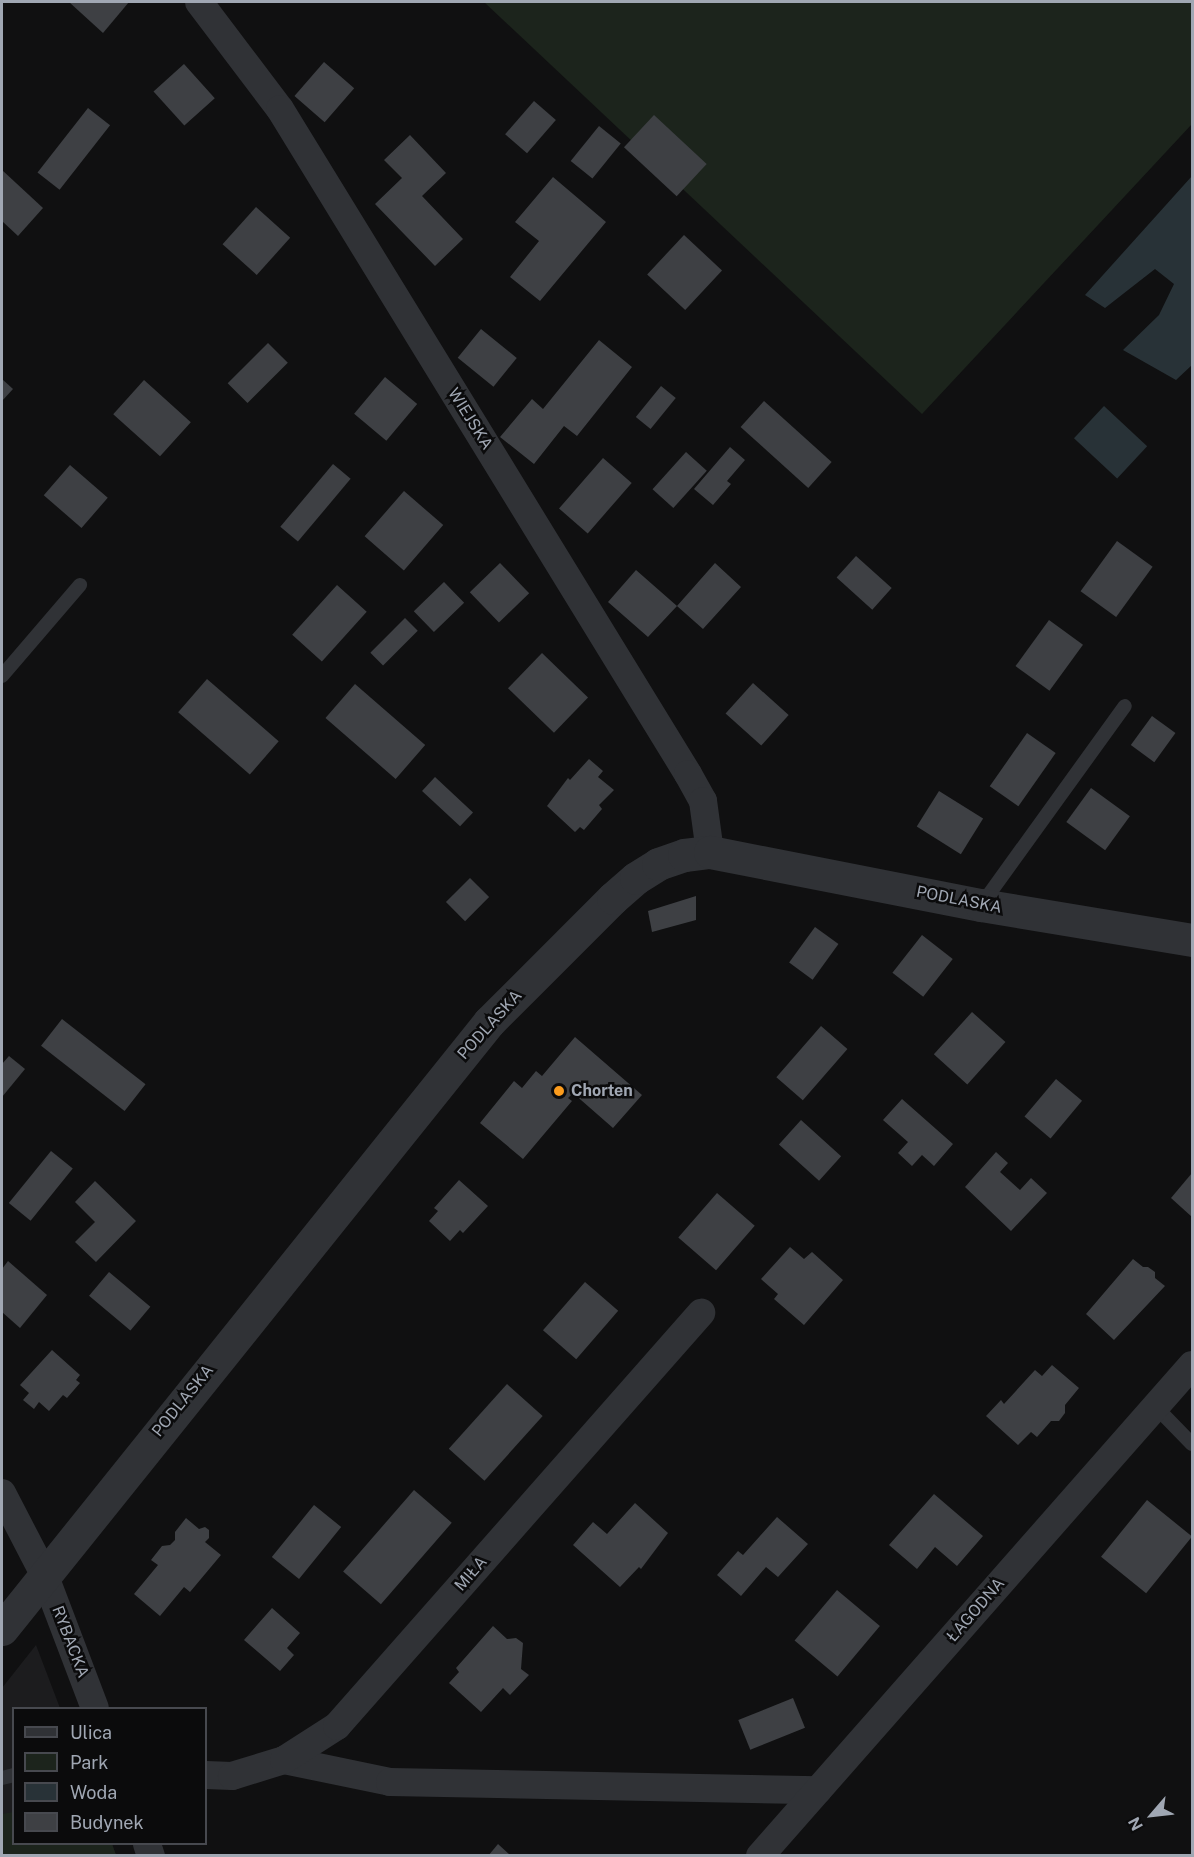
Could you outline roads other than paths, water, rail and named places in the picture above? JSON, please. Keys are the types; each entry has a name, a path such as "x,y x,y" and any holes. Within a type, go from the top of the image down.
{"street":[{"name":"WIEJSKA","path":"199,2 280,109 688,774 703,801 710,852"},
{"name":"PODLASKA","path":"2,1629 489,1022 636,878 658,864 710,852 981,905 1192,940"},
{"name":"MIŁA","path":"207,1775 232,1776 284,1760 337,1726 701,1313"},
{"name":"ŁAGODNA","path":"760,1856 1192,1365"},
{"name":"RYBACKA","path":"2,1493 44,1574 95,1707"},
{"path":"284,1760 390,1782 818,1790"}],"lane":[{"path":"2,676 80,585"},
{"path":"981,905 1125,706"},
{"path":"1155,1406 1192,1444"}],"water":[{"path":"1192,176 1192,365 1176,380 1123,350 1159,315 1174,284 1155,269 1105,308 1085,295"},
{"path":"1104,406 1147,446 1117,478 1074,438"}],"place":[{"name":"Chorten","path":"559,1091"}]}
